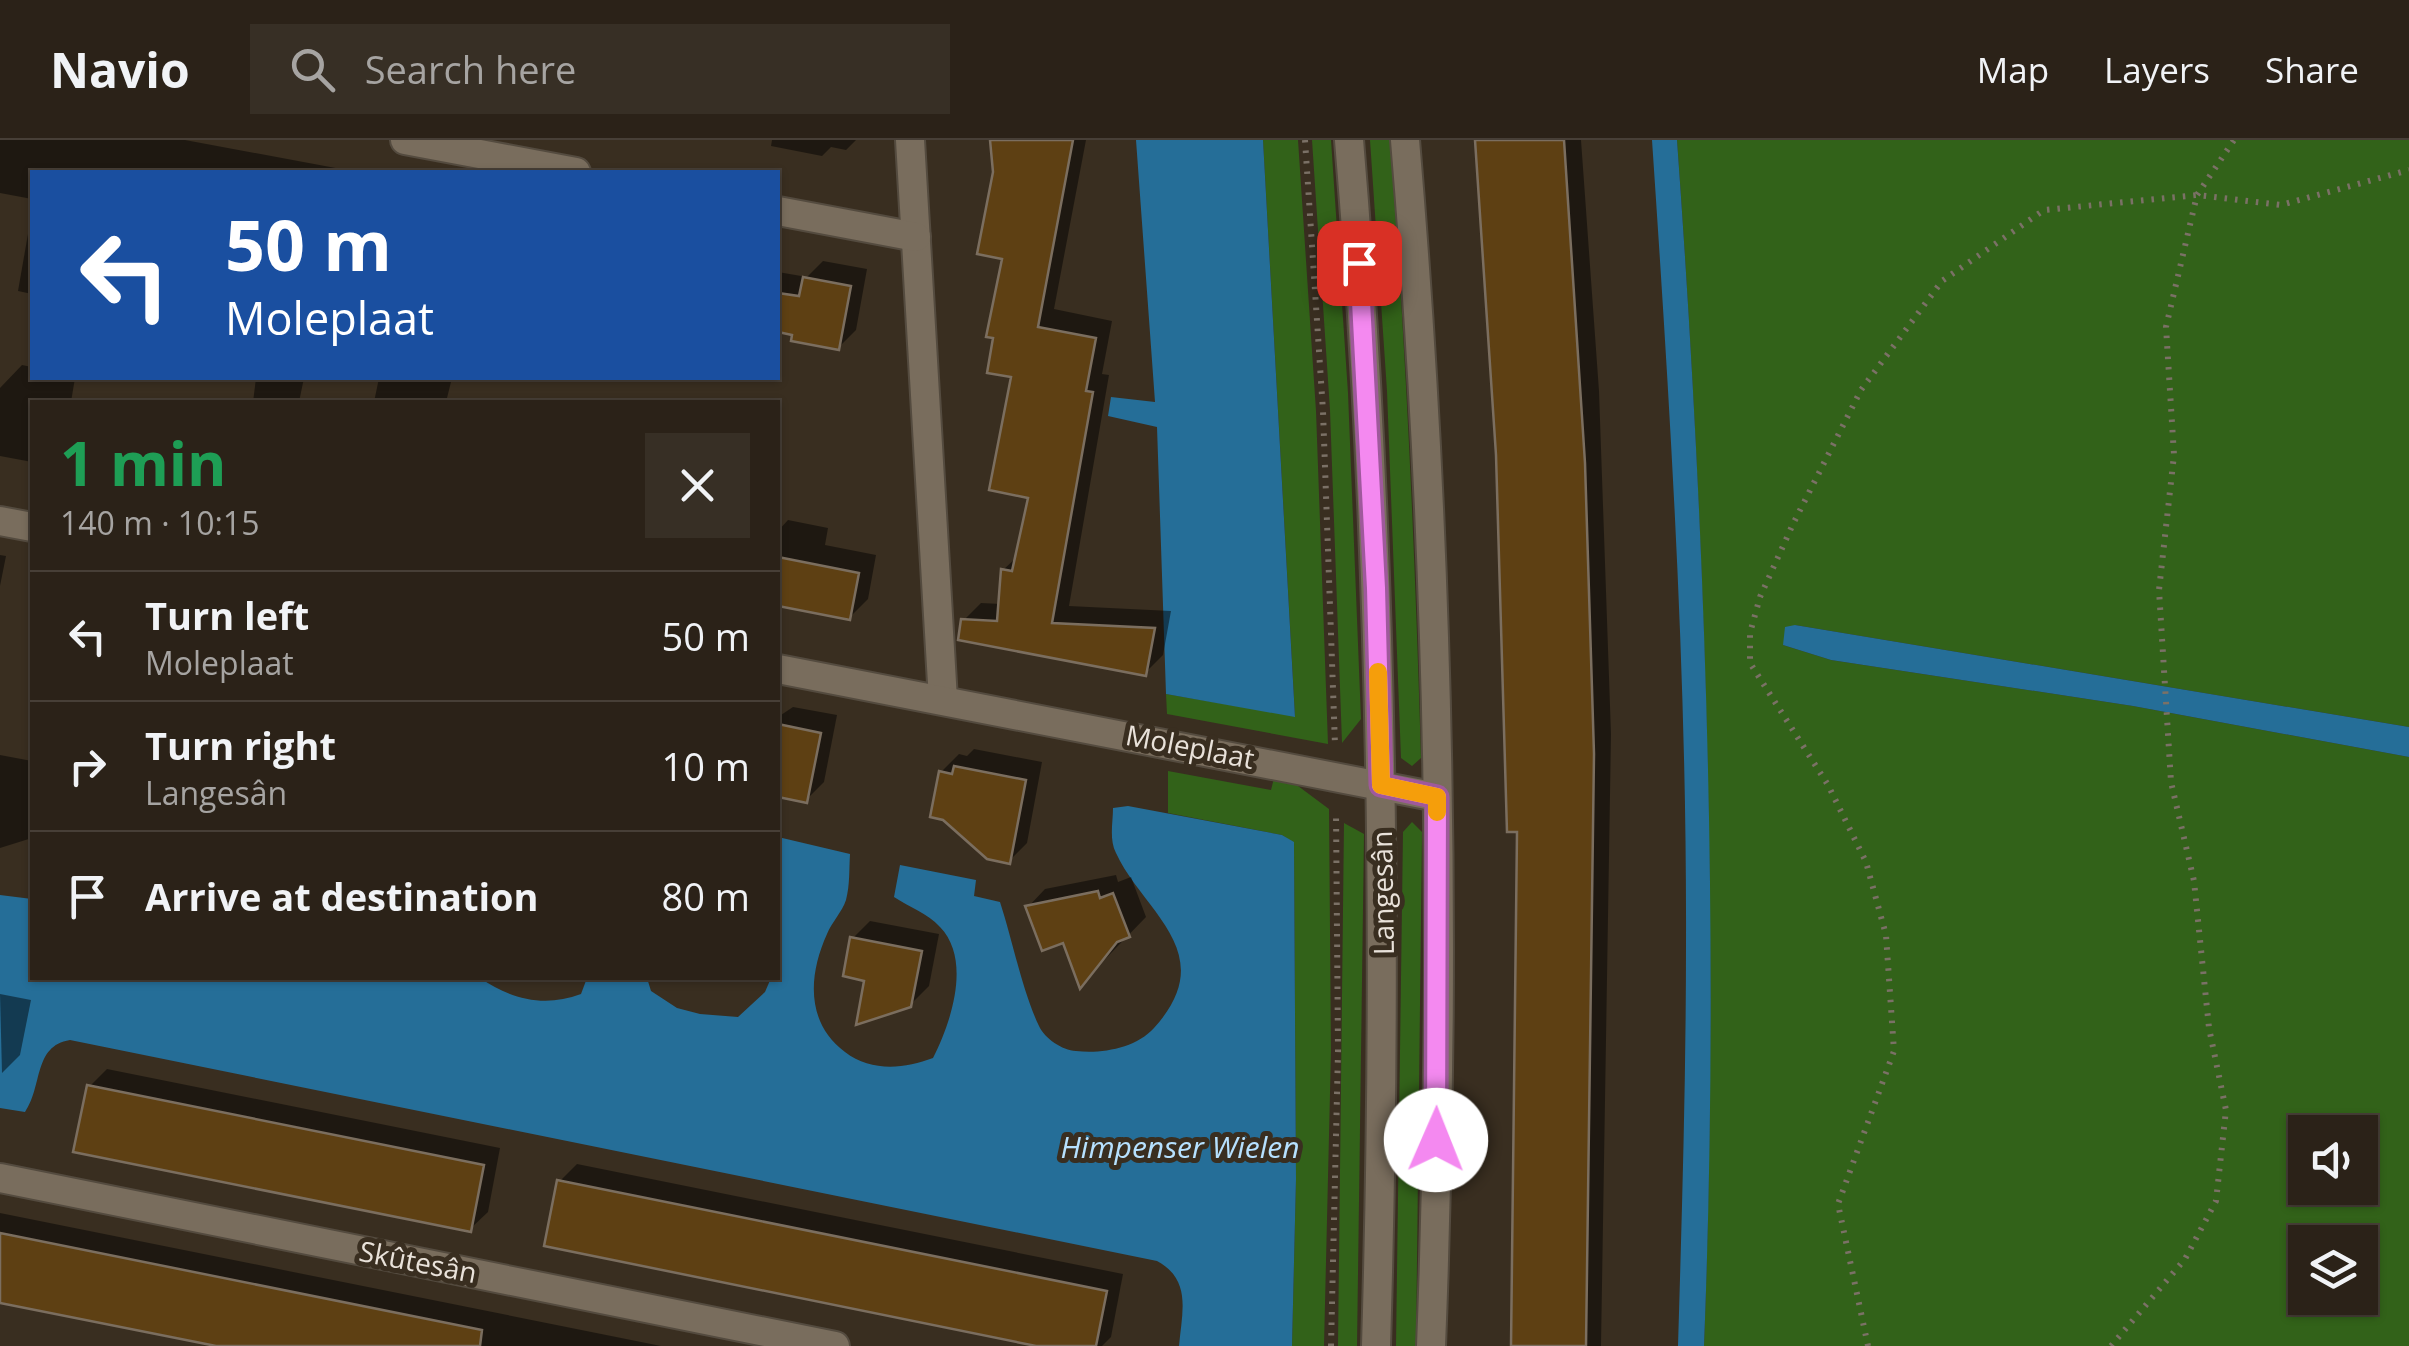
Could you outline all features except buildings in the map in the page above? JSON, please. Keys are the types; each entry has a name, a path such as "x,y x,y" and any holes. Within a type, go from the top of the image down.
{"street":[{"path":"405,140 565,170"},
{"path":"910,140 943,700"},
{"name":"Langesân","path":"1349,140 1371,470 1381,785 1382,1125 1376,1346"},
{"name":"Langesân","path":"1405,140 1428,508 1437,797 1439,996 1430,1346"},
{"path":"780,211 916,237"},
{"path":"0,521 30,527"},
{"name":"Moleplaat","path":"780,669 1437,797"},
{"name":"Skûtesân","path":"0,1178 835,1346"}],"path":[{"path":"2111,1346 2185,1259 2216,1202 2226,1110 2209,1028 2194,881 2171,782 2168,683 2159,590 2174,455 2166,328 2197,195 2234,140"},
{"path":"1868,1346 1838,1204 1894,1051 1886,935 1866,862 1843,816 1750,662 1750,633 1760,597 1862,390 1942,281 2044,210 2197,195 2280,205 2409,170"}],"green space":[{"path":"1263,140 1298,140 1316,411 1328,744 1167,714 1166,694 1295,716"},
{"path":"1312,140 1331,140 1348,393 1361,719 1342,743 1330,410"},
{"path":"1370,140 1390,140 1396,217 1421,758 1412,766 1401,758 1387,391"},
{"path":"1677,140 2409,140 2409,727 1795,625 1783,645 1831,660 2133,706 2409,757 2409,1346 1704,1346 1710,893 1696,441"},
{"path":"1168,771 1271,790 1274,778 1290,780 1329,809 1331,1051 1324,1346 1292,1346 1296,1179 1294,843 1282,835 1168,813"},
{"path":"1412,822 1422,832 1416,1346 1396,1346 1403,832"},
{"path":"1344,823 1364,834 1357,1346 1338,1346"}],"water":[{"path":"1136,140 1263,140 1295,717 1166,694 1157,427 1108,416 1111,397 1155,402"},
{"path":"1652,140 1677,140 1703,592 1711,1044 1704,1346 1678,1346 1686,994 1684,743 1671,441"},
{"path":"1795,625 2409,727 2409,757 2133,706 1831,660 1783,645 1785,627"},
{"name":"Himpenser Wielen","path":"1128,806 1282,835 1294,842 1296,1179 1292,1346 1179,1346 1183,1309 1180,1287 1157,1261 70,1040 58,1044 44,1059 25,1112 0,1108 0,895 30,899 30,980 484,980 516,996 541,1001 581,994 586,980 648,980 651,991 677,1008 738,1017 765,992 770,980 780,980 780,837 850,854 846,900 821,950 814,982 817,1013 823,1027 845,1052 866,1063 888,1067 933,1058 952,1010 957,974 950,941 935,922 894,897 900,865 976,880 974,896 1000,902 1028,998 1045,1035 1071,1050 1118,1048 1154,1028 1173,1001 1181,977 1179,955 1171,934 1114,848 1113,808"}],"slow traffic":[{"path":"1378,672 1381,785 1437,797 1437,812"}],"route":[{"path":"1359,263 1376,588 1381,785 1437,797 1436,1140"}]}
